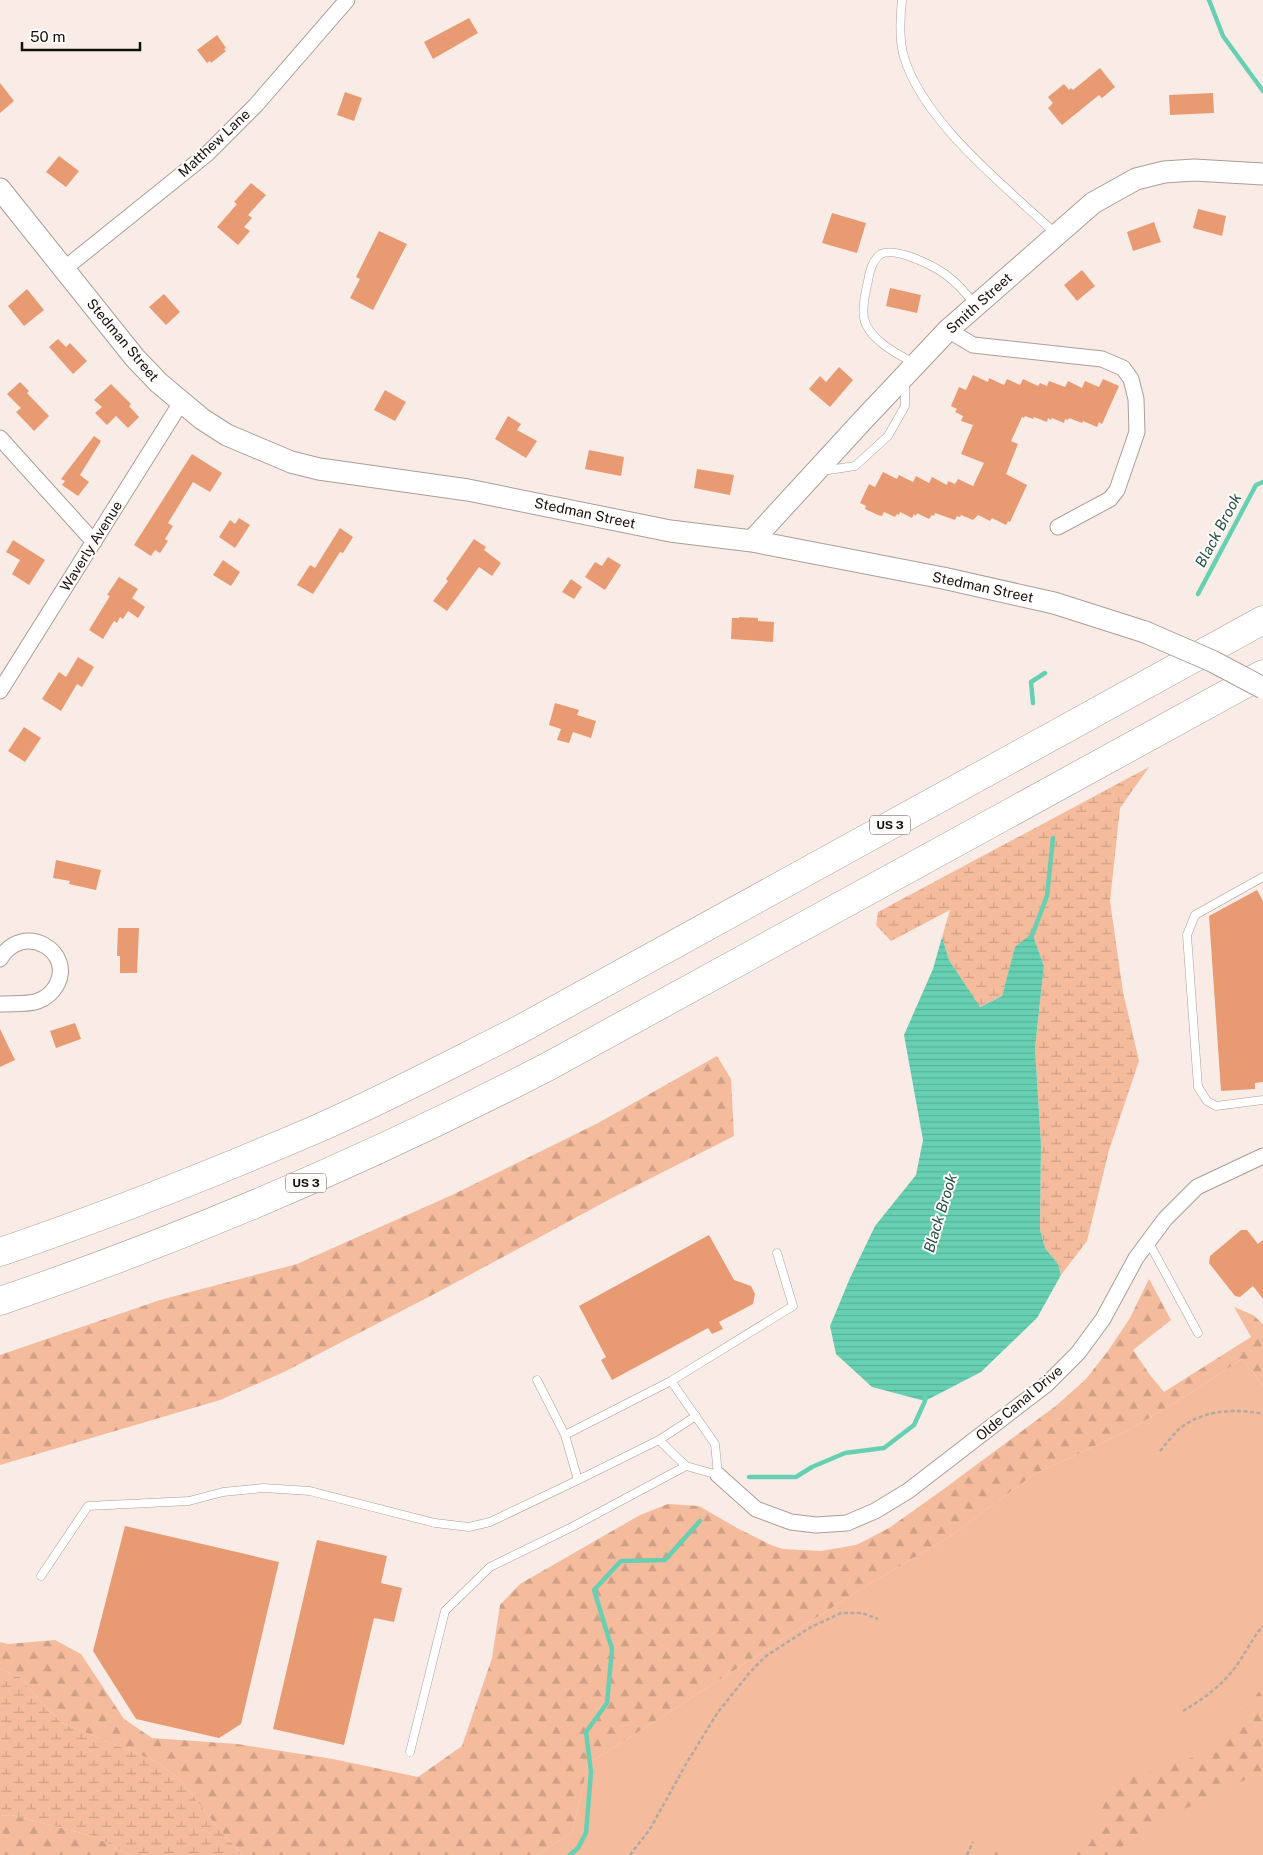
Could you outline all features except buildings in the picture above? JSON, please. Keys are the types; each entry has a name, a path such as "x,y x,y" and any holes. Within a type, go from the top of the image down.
{"highway":[{"name":"US 3","path":"0,1252 155,1196 295,1138 363,1107 517,1031 1263,620"},
{"name":"US 3","path":"0,1301 136,1253 233,1214 346,1166 473,1105 558,1062 1263,674"}],"main road":[{"name":"Smith Street","path":"752,541 948,330 1093,203 1136,179 1164,172 1194,170 1263,174"},
{"name":"Stedman Street","path":"0,189 135,358 159,383 202,418 227,435 291,462 319,469 468,490 670,531 752,541 1019,594 1084,612 1145,632 1212,661 1263,688"}],"street":[{"name":"Matthew Lane","path":"64,269 207,154 256,105 347,0"},
{"path":"948,330 973,345 1102,359 1122,368 1131,379 1136,399 1137,432 1117,490 1110,499 1058,527"},
{"name":"Waverly Avenue","path":"0,691 182,401"},
{"path":"0,438 94,542"},
{"path":"0,959 15,943 35,941 42,943 52,952 59,964 59,970 57,984 44,998 31,1002 0,1004"},
{"name":"Olde Canal Drive","path":"718,1475 756,1510 791,1522 816,1525 847,1523 875,1511 908,1491 1047,1384 1078,1353 1103,1319 1136,1258 1165,1219 1197,1187 1263,1156"}],"lane":[{"path":"902,0 900,17 904,55 914,82 932,111 978,162 1056,235"},
{"path":"815,472 855,466 888,436 905,406 910,369 885,348 864,321 863,304 869,275 876,258 883,253 895,252 912,258 944,274 966,293 975,306"},
{"path":"1263,877 1196,915 1187,936 1198,1087 1207,1101 1216,1106 1263,1100"},
{"path":"1148,1241 1198,1333"},
{"path":"565,1435 671,1381 793,1306 777,1253"},
{"path":"536,1380 565,1435 578,1480"},
{"path":"659,1440 686,1466 718,1475 715,1444 671,1381"},
{"path":"41,1576 88,1506 189,1501 223,1492 263,1488 310,1491 435,1523 470,1527 490,1522 578,1480 659,1440 696,1416"},
{"path":"410,1752 445,1611 490,1567 572,1527 686,1466"}],"path":[{"path":"1160,1451 1180,1429 1197,1419 1227,1411 1249,1411 1263,1414"},
{"path":"630,1855 650,1829 686,1764 718,1712 766,1656 811,1627 841,1613 862,1613 878,1620"},
{"path":"1183,1711 1198,1702 1225,1680 1263,1626"},
{"path":"967,1855 974,1842"}],"green space":[{"path":"1149,767 1120,808 1110,901 1123,992 1139,1061 1109,1150 1087,1241 1061,1275 1058,1264 1045,1248 1040,1229 1041,1144 1035,1048 1044,966 1032,934 1015,948 1002,996 979,1007 949,960 942,937 950,910 891,941 876,925 878,912"},
{"path":"717,1056 731,1079 734,1136 612,1198 440,1291 284,1372 220,1400 0,1465 0,1355 160,1300 297,1264 452,1195 598,1123"},
{"path":"1149,1279 1171,1320 1133,1350 1164,1392 1251,1337 1234,1307 1253,1315 1263,1324 1263,1385 1242,1359 1188,1395 1129,1430 1033,1475 949,1537 866,1586 588,1764 572,1833 536,1855 242,1855 180,1779 155,1761 62,1723 20,1677 0,1669 0,1642 8,1644 55,1640 81,1654 124,1719 152,1738 237,1744 333,1759 418,1777 462,1746 492,1658 500,1605 520,1584 640,1515 668,1504 699,1506 737,1528 783,1549 821,1551 856,1545 889,1528 941,1491 1057,1405 1086,1379 1130,1318"},
{"path":"1242,1359 1263,1385 1263,1855 536,1855 572,1833 588,1764 866,1586 949,1537 1033,1475 1129,1430 1188,1395"},
{"path":"0,1669 20,1677 62,1723 155,1761 180,1779 242,1855 131,1855 93,1836 11,1815 0,1816"},
{"path":"1263,1685 1263,1771 1178,1812 1135,1836 1112,1855 1075,1855 1091,1839 1104,1787 1124,1777 1160,1769 1196,1756 1214,1746 1243,1715"},
{"path":"11,1815 93,1836 131,1855 0,1855 0,1816"},
{"path":"984,1847 1009,1855 973,1855"}],"water":[{"path":"1032,933 1044,966 1035,1048 1041,1144 1040,1229 1045,1248 1058,1264 1061,1275 1037,1318 981,1372 925,1401 872,1387 836,1354 830,1326 875,1226 916,1175 923,1140 904,1035 933,969 942,937 949,960 980,1007 1002,996 1015,947"}],"waterway":[{"name":"Black Brook","path":"1209,0 1223,36 1263,91"},
{"name":"Black Brook","path":"1198,594 1256,485 1263,482"},
{"name":"Black Brook","path":"1033,703 1031,682 1045,673"},
{"name":"Black Brook","path":"1031,938 1047,896 1053,838"},
{"name":"Black Brook","path":"749,1477 796,1477 812,1467 845,1453 884,1448 914,1425 925,1401 925,1396"},
{"name":"Black Brook","path":"570,1855 578,1848 586,1833 591,1772 586,1732 607,1703 612,1649 594,1590 621,1561 665,1560 700,1521"}]}
